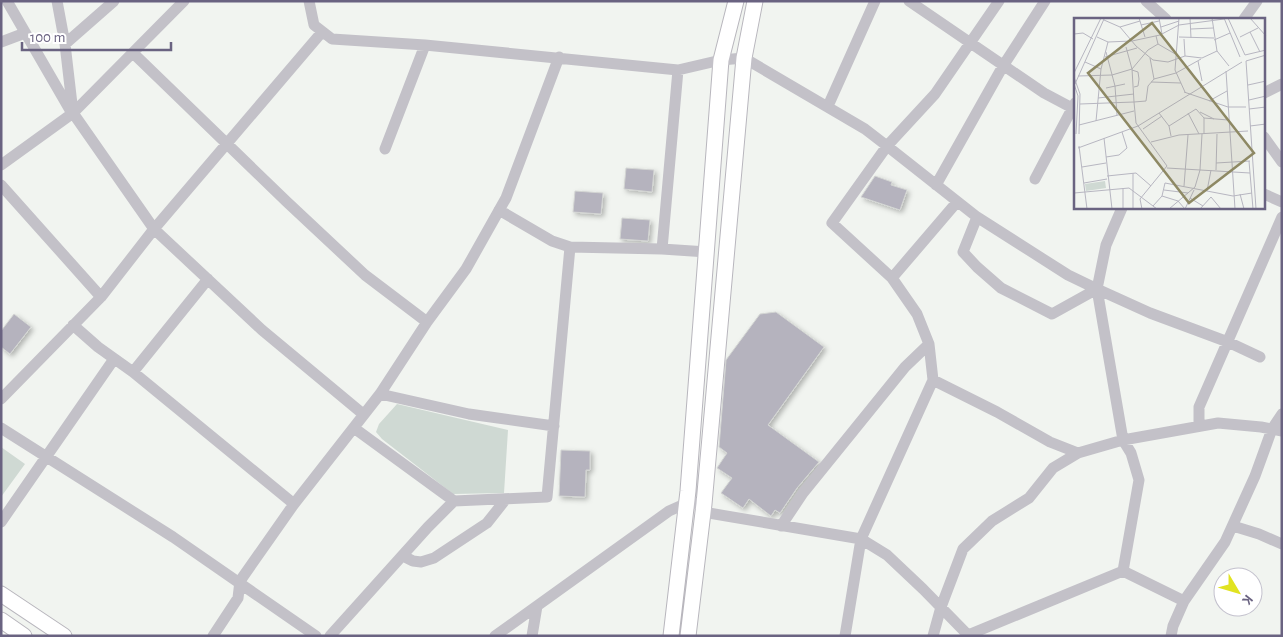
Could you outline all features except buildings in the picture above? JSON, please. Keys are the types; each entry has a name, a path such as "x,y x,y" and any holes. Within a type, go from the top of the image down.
{"main road":[{"path":"670,636 687,503 721,60 736,1"},
{"path":"688,636 704,508 744,58 755,1"},
{"path":"1,594 64,636"},
{"path":"1,620 24,636"}],"street":[{"path":"7,1 72,113 154,229 262,330 363,414"},
{"path":"57,1 72,113"},
{"path":"64,44 114,1"},
{"path":"1,165 72,113 184,1"},
{"path":"308,1 314,25 332,40 425,45 678,70 721,60 744,58 865,129 977,217 1068,275 1150,313 1228,342 1260,357"},
{"path":"828,106 875,1"},
{"path":"910,1 1044,93 1074,106 1035,179"},
{"path":"845,636 860,539 933,380 929,344 917,314 892,278 832,223 887,146 935,94 1000,1"},
{"path":"936,185 1003,66 1045,1"},
{"path":"1146,1 1165,18"},
{"path":"1245,18 1257,1"},
{"path":"1,399 101,297 154,229 322,32"},
{"path":"1,42 25,34"},
{"path":"385,149 425,45"},
{"path":"133,53 365,275 427,322"},
{"path":"213,636 238,598 240,582 294,504 380,394 427,322 466,268 506,198 559,57"},
{"path":"662,249 678,70"},
{"path":"1266,93 1282,84"},
{"path":"1266,140 1282,162"},
{"path":"1,185 101,297"},
{"path":"1266,195 1282,202"},
{"path":"892,278 957,202"},
{"path":"1122,209 1106,245 1097,289 1123,440 1131,453 1139,480 1123,571"},
{"path":"499,210 552,241 570,247 707,252"},
{"path":"977,217 963,252 977,268 1001,288 1052,314 1097,289"},
{"path":"1199,426 1199,407 1282,217"},
{"path":"354,428 454,501 547,497 570,247"},
{"path":"133,372 208,279"},
{"path":"73,325 294,504"},
{"path":"781,526 803,493 905,367 929,344"},
{"path":"1,522 114,358"},
{"path":"933,380 997,412 1050,442 1078,453"},
{"path":"380,394 469,414 554,426"},
{"path":"1171,636 1173,626 1184,601 1225,542 1233,526 1277,430 1282,414"},
{"path":"933,636 941,607 963,549 992,521 1030,498 1053,468 1078,453 1123,440 1218,422 1277,430"},
{"path":"1,428 174,537 316,636"},
{"path":"402,556 421,562 434,558 487,523 506,499"},
{"path":"330,636 428,527 454,501"},
{"path":"495,636 670,511 687,503 781,526 860,539 887,555 968,635 1123,571 1184,601"},
{"path":"1233,526 1282,544"},
{"path":"532,636 537,606"}],"shaded area":[{"path":"397,404 508,430 504,493 453,494 382,439 376,432 379,424"},
{"path":"1,447 25,464 1,497"}]}
